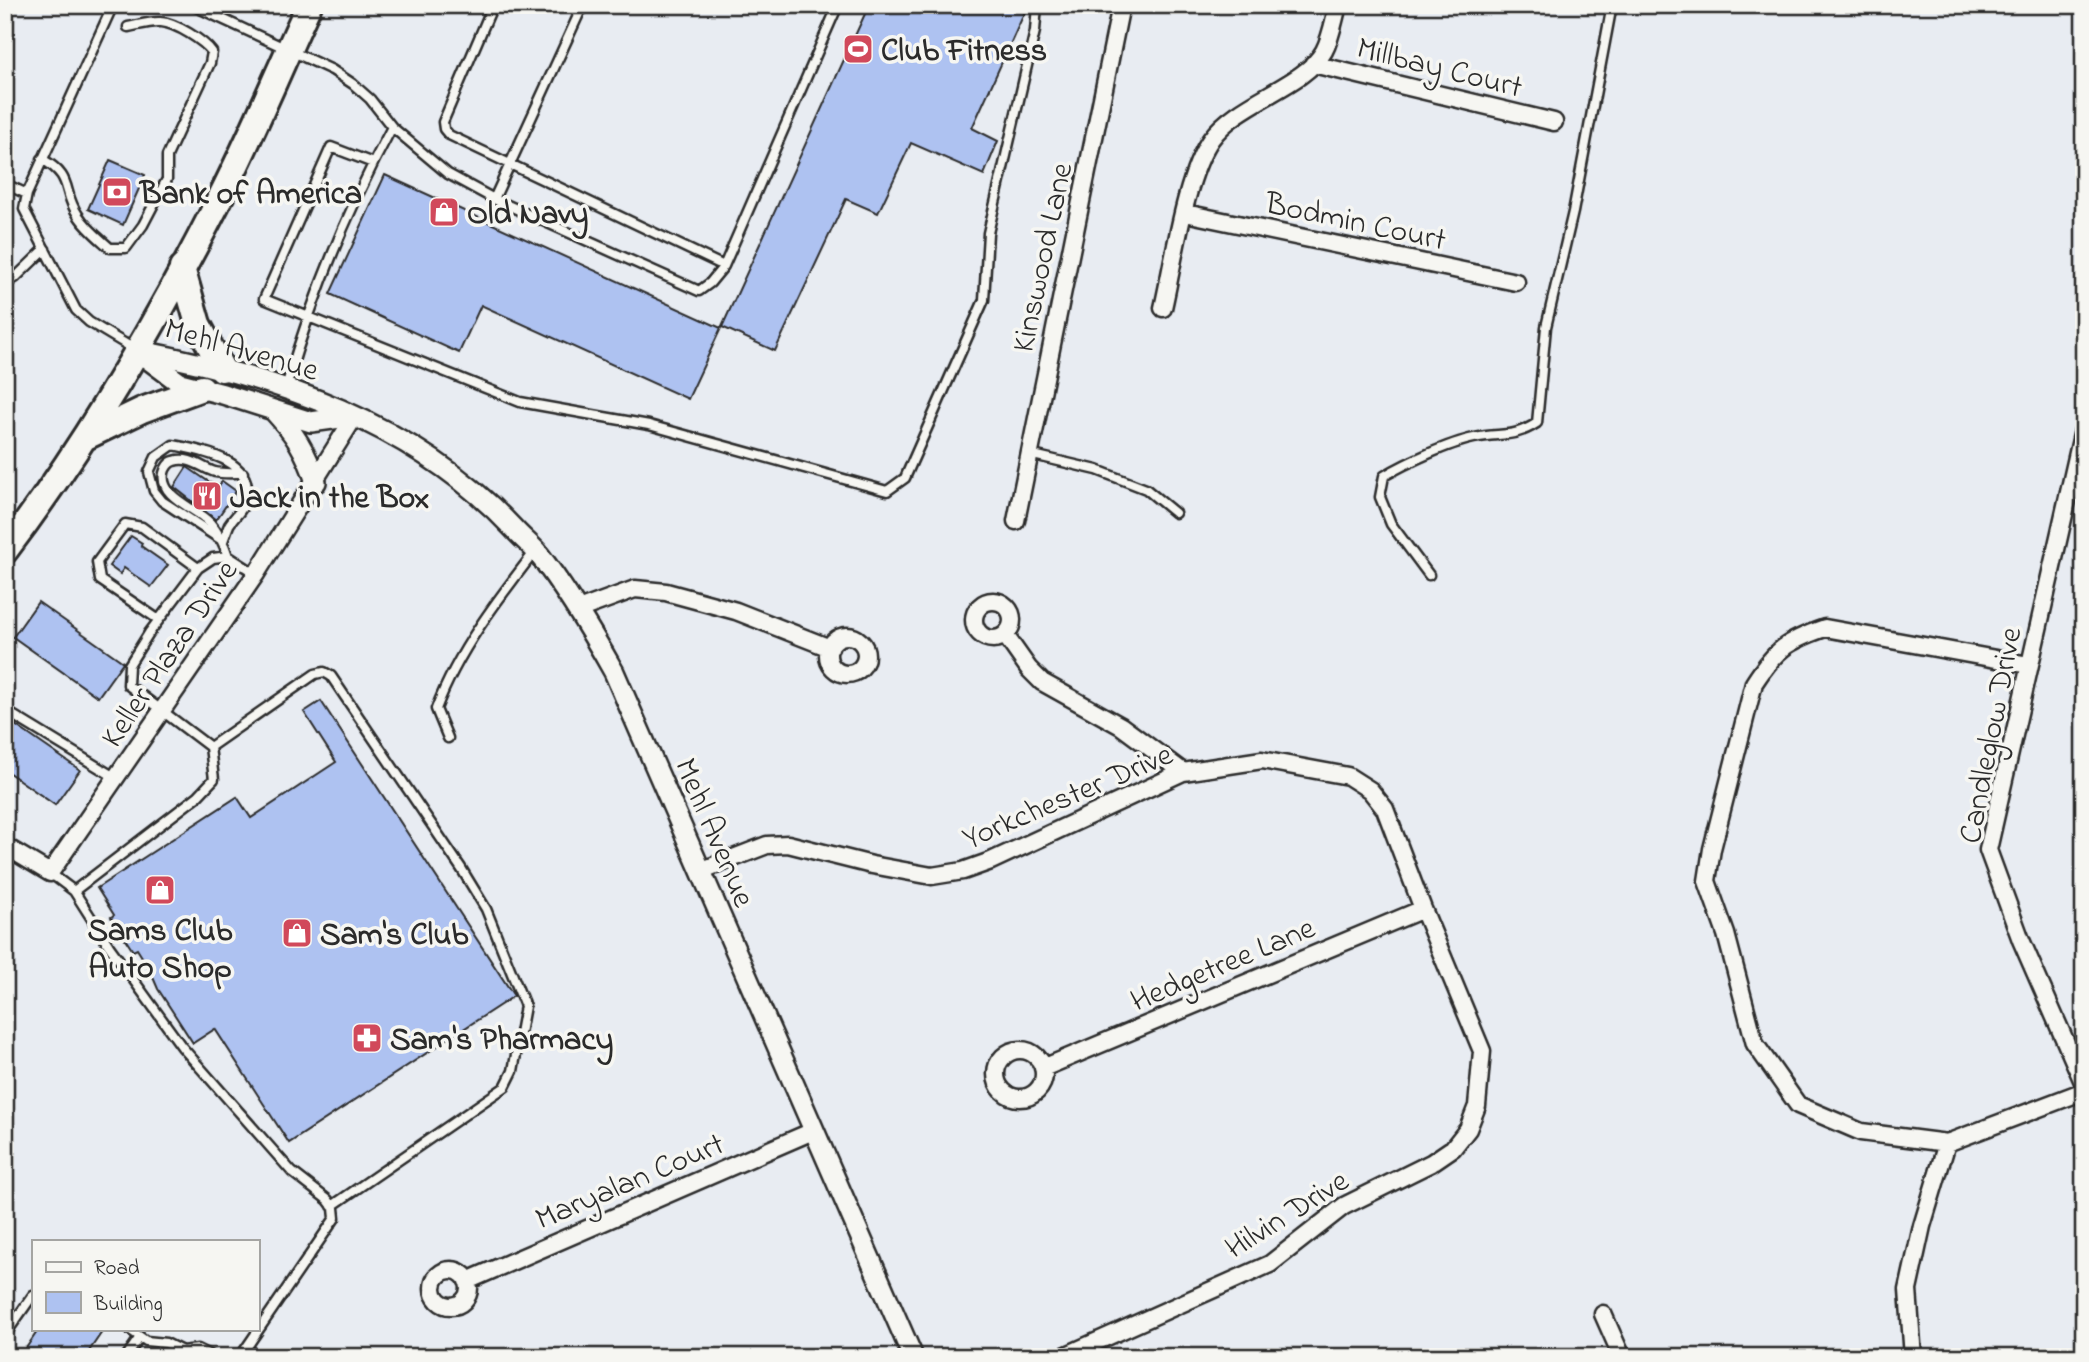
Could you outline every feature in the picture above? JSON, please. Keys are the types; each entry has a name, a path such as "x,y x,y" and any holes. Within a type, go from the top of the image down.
{"main road":[{"path":"5,551 83,438 183,268 214,212 309,5"},
{"path":"183,268 198,324 222,369"},
{"path":"83,438 142,410 202,388"}],"street":[{"name":"Kinswood Lane","path":"1016,521 1121,5"},
{"path":"1163,308 1192,182 1211,139 1246,108 1301,76 1313,64 1324,52 1338,5"},
{"name":"Millbay Court","path":"1313,64 1554,122"},
{"name":"Bodmin Court","path":"1185,213 1516,282"},
{"name":"Mehl Avenue","path":"136,351 187,360 286,387 355,416 444,466 491,504 536,550 578,610 619,682 913,1357"},
{"name":"Mehl Avenue","path":"136,351 180,383 311,422 355,416"},
{"path":"273,410 295,435 308,458 316,482"},
{"name":"Keller Plaza Drive","path":"50,873 256,575 355,416"},
{"name":"Candleglow Drive","path":"2084,426 1989,850 2021,940 2084,1084"},
{"path":"578,610 635,589 666,592 736,611 830,648"},
{"path":"2029,665 1825,628 1782,646 1754,683 1712,849 1707,881 1726,934 1755,1044 1798,1105 1861,1132 1947,1143 2084,1091"},
{"path":"1005,635 1029,669 1042,682 1121,726 1184,772"},
{"name":"Yorkchester Drive","path":"700,871 767,845 788,844 872,865 932,876 963,871 991,861 1184,772 1262,760 1348,776 1370,790 1385,808 1423,909 1482,1051 1477,1106"},
{"path":"5,846 50,873"},
{"name":"Hedgetree Lane","path":"1043,1068 1423,909"},
{"name":"Hilvin Drive","path":"1062,1357 1269,1264 1344,1206 1431,1163 1453,1147 1468,1129 1477,1106"},
{"name":"Maryalan Court","path":"467,1281 813,1131"},
{"path":"1913,1357 1908,1290 1922,1226 1947,1143"},
{"path":"1603,1314 1622,1357"}],"lane":[{"path":"113,5 42,159 27,194 24,209 76,310 89,322 136,351"},
{"path":"192,5 332,70 370,99 392,127 448,174 494,199 699,291 724,267 838,5"},
{"path":"493,5 443,122 449,135 724,267"},
{"path":"494,199 583,5"},
{"path":"373,163 331,147 264,299 520,402 649,425 887,491 905,478 984,300 988,233 1035,31 1037,5"},
{"path":"1429,575 1391,524 1380,497 1384,476 1402,465 1474,438 1521,434 1537,423 1546,327 1573,212 1612,5"},
{"path":"42,159 59,169 77,214 110,248 126,248 143,225 167,179 167,156 210,63 212,52 204,41 167,23 154,22 128,27"},
{"path":"286,387 309,318 363,182 392,127"},
{"path":"5,184 27,194"},
{"path":"5,284 45,249"},
{"path":"173,445 206,451 234,464 243,473 247,493 244,506 230,525 223,541 162,501 154,491 149,472 156,457 173,445"},
{"path":"1029,454 1097,470 1146,489 1175,513"},
{"path":"243,473 215,472 201,464 185,460 174,461 164,472 166,488 172,495 209,521 223,541 229,556 256,575"},
{"path":"159,620 100,580 97,562 125,524 142,527 198,568"},
{"path":"448,738 436,709 444,688 490,609 536,550"},
{"path":"74,891 198,796 214,779 210,747 128,685 129,665 198,568 213,558 229,556"},
{"path":"210,747 315,674 324,672 331,676 486,909 510,974 523,997 525,1006 513,1071 505,1087 332,1206"},
{"path":"8,718 116,778"},
{"path":"50,873 74,891 109,946 182,1047 292,1172 332,1206 335,1218 259,1329"},
{"path":"5,1335 32,1296"},
{"path":"130,1330 146,1341 166,1343 182,1351 198,1349 214,1357"},
{"path":"240,1357 258,1330"},
{"path":"126,1357 140,1337"}],"building":[{"path":"869,5 1028,5 972,128 998,141 984,175 911,143 878,213 846,199 775,351 722,327"},
{"name":"Bank of America","path":"110,160 145,175 123,225 88,209"},
{"path":"385,175 721,328 688,399 481,305 459,353 330,294"},
{"name":"Jack in the Box","path":"187,467 218,488 222,481 236,491 216,520 174,487"},
{"path":"131,536 168,565 151,587 124,568 120,574 109,566"},
{"path":"38,602 123,662 98,697 13,637"},
{"name":"Sam's Club","path":"321,701 514,996 289,1143 215,1029 193,1043 158,989 137,949 133,951 111,917 114,915 97,888 237,797 251,818 336,762 304,712"},
{"path":"15,725 80,770 55,805 5,770 5,739"},
{"path":"38,1330 103,1330 85,1357 20,1357"}],"place":[{"name":"Club Fitness","path":"858,49"},
{"name":"Bank of America","path":"117,192"},
{"name":"Old Navy","path":"444,212"},
{"name":"Jack in the Box","path":"207,496"},
{"name":"Sams Club Auto Shop","path":"160,890"},
{"name":"Sam's Club","path":"297,933"},
{"name":"Sam's Pharmacy","path":"367,1038"}]}
